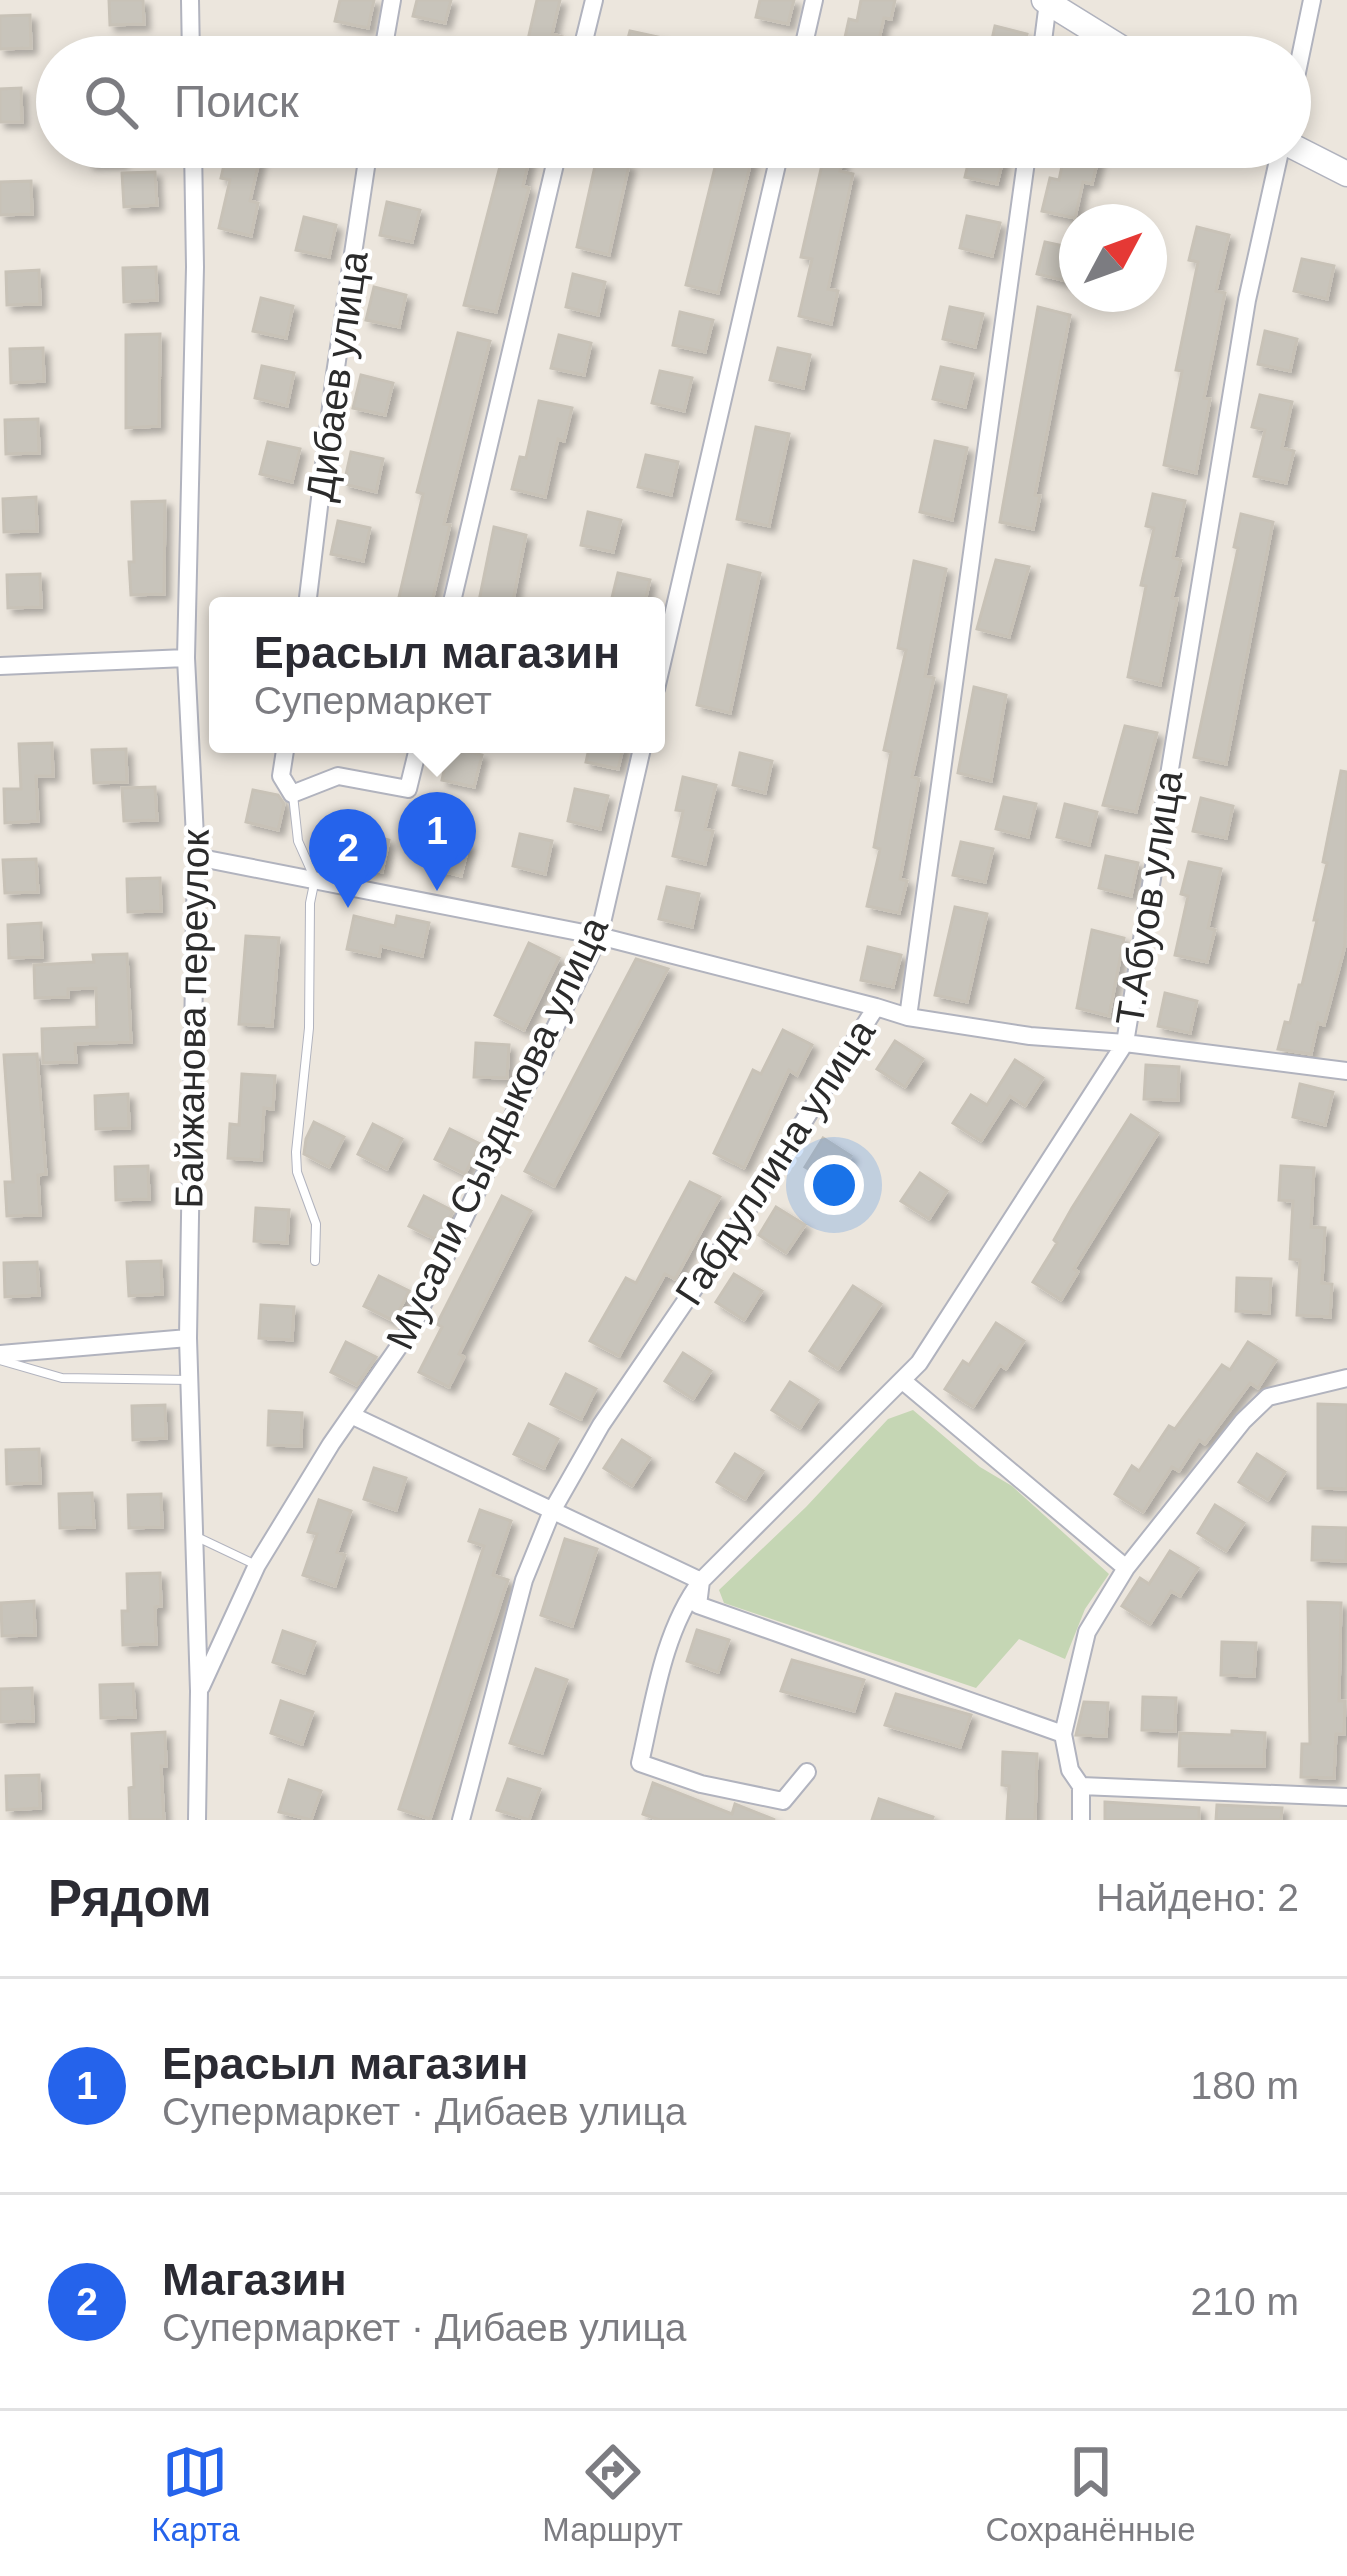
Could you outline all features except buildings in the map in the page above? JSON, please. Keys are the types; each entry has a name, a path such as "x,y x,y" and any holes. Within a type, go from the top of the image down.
{"main road":[{"path":"1046,1 1102,36"},
{"path":"1311,156 1347,174"}],"street":[{"path":"190,0 191,36"},
{"path":"386,36 392,0"},
{"path":"585,36 594,0"},
{"path":"806,36 814,0"},
{"path":"1305,36 1312,0"},
{"path":"1043,36 1046,1"},
{"name":"Байжанова переулок","path":"193,168 185,658 196,857 188,1339 200,1691 197,1820"},
{"name":"Дибаев улица","path":"309,597 366,168"},
{"path":"454,597 554,168"},
{"path":"665,649 776,168"},
{"name":"Габдуллина улица","path":"461,1820 524,1580 552,1510 601,1425 747,1211 876,1007 908,1017 1025,168"},
{"name":"Т.Абуов улица","path":"807,1772 783,1801 701,1784 640,1763 682,1606 701,1581 903,1381 1125,1043 1247,300 1276,168"},
{"path":"0,666 185,658"},
{"path":"285,753 281,776 292,794 338,776 408,789 417,753"},
{"name":"Мусали Сыздыкова улица","path":"200,1691 257,1565 411,1329 599,936 641,753"},
{"path":"196,857 599,936 876,1007"},
{"path":"908,1017 1030,1036 1347,1071"},
{"path":"0,1357 188,1339"},
{"path":"1081,1820 1081,1786 1070,1770 1063,1734 1087,1632 1126,1568 1243,1421 1268,1397 1347,1378"},
{"path":"903,1381 1126,1568"},
{"path":"353,1416 701,1581 698,1605 1063,1734"},
{"path":"1081,1786 1347,1797"}],"lane":[{"path":"292,794 298,841 315,879 310,903 308,1044 296,1152 297,1172 316,1224 315,1261"},
{"path":"0,1357 62,1378 192,1380"},
{"path":"196,1536 257,1565"}],"green space":[{"path":"913,1410 980,1467 1012,1486 1109,1574 1085,1609 1065,1659 1019,1639 976,1688 724,1603 719,1590 888,1419"}],"place":[{"name":"Ерасыл магазин","path":"437,891"},
{"name":"Магазин","path":"348,908"}]}
